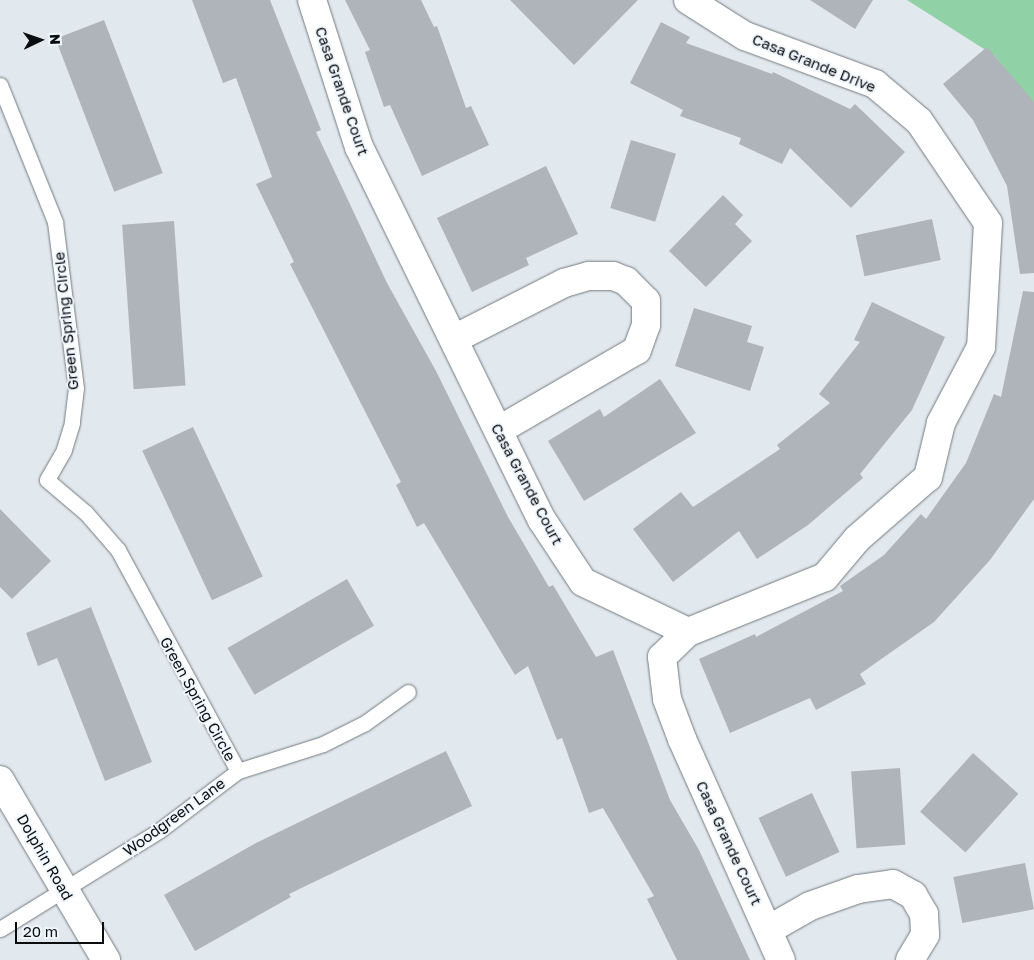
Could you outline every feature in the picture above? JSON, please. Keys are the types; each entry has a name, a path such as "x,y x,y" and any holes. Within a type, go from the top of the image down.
{"street":[{"name":"Casa Grande Court","path":"312,0 359,147 542,520 583,582 688,632 662,658 667,699 781,960"},
{"name":"Casa Grande Drive","path":"688,0 745,36 874,84 919,121 953,167 988,223 982,347 941,423 928,477 857,538 825,577 688,632"},
{"path":"454,339 564,283 589,276 613,276 626,281 646,301 646,325 637,350 499,430"},
{"name":"Dolphin Road","path":"0,780 106,960"},
{"path":"768,930 810,906 858,889 893,884 913,895 924,914 925,935 910,960"}],"lane":[{"name":"Green Spring Circle","path":"0,86 55,222 74,378 72,423 64,450 47,480 86,513 118,550 238,771"},
{"name":"Woodgreen Lane","path":"0,929 63,887 160,830 238,771 323,744 365,723 408,692"}],"green space":[{"path":"907,0 1034,0 1034,107 995,56"}],"building":[{"path":"192,0 270,0 321,130 316,132 387,283 436,371 508,517 549,587 553,585 596,657 613,650 670,800 699,850 750,960 677,960 647,899 654,896 603,808 589,813 562,738 557,740 528,666 515,675 424,523 417,527 396,485 401,482 290,264 294,262 256,184 272,177 236,78 223,83"},
{"path":"345,0 421,0 434,27 437,26 466,108 471,106 489,145 422,176 390,105 384,107 365,52 370,50"},
{"path":"510,0 638,0 574,65"},
{"path":"810,0 873,0 855,29"},
{"path":"104,20 163,173 114,192 55,39"},
{"path":"661,22 690,37 686,43 772,74 773,72 850,109 855,104 905,152 851,208 790,148 782,164 739,144 741,138 680,116 683,110 630,83"},
{"path":"987,47 1034,102 1034,273 1020,274 1007,186 973,120 943,84"},
{"path":"631,140 676,154 655,222 610,208"},
{"path":"546,166 578,234 526,258 529,265 472,292 437,218"},
{"path":"723,195 743,215 735,224 752,241 706,287 669,251"},
{"path":"932,219 941,260 864,276 856,235"},
{"path":"174,221 186,386 134,389 122,225"},
{"path":"1023,291 1034,292 1034,499 990,560 934,622 860,674 866,684 816,710 810,698 730,733 699,659 755,634 756,637 843,591 840,586 884,555 921,514 926,519 966,463 994,394 1001,397"},
{"path":"872,302 945,337 912,410 860,474 863,478 808,525 757,559 739,531 673,582 633,529 681,492 693,507 780,449 777,445 830,403 819,394 860,342 854,340"},
{"path":"694,308 752,326 747,342 764,347 750,391 675,366"},
{"path":"660,379 696,433 584,501 548,441 600,409 604,417"},
{"path":"193,427 263,577 212,600 142,451"},
{"path":"0,509 51,561 12,599 0,587"},
{"path":"347,579 374,626 254,695 227,648"},
{"path":"91,607 152,762 105,781 57,658 38,666 26,633"},
{"path":"446,751 472,806 289,894 291,897 195,951 164,895 256,843"},
{"path":"973,753 1018,794 965,853 920,812"},
{"path":"900,768 905,845 856,848 851,771"},
{"path":"812,793 839,852 786,877 759,818"},
{"path":"1025,863 1034,909 962,923 953,877"}]}
